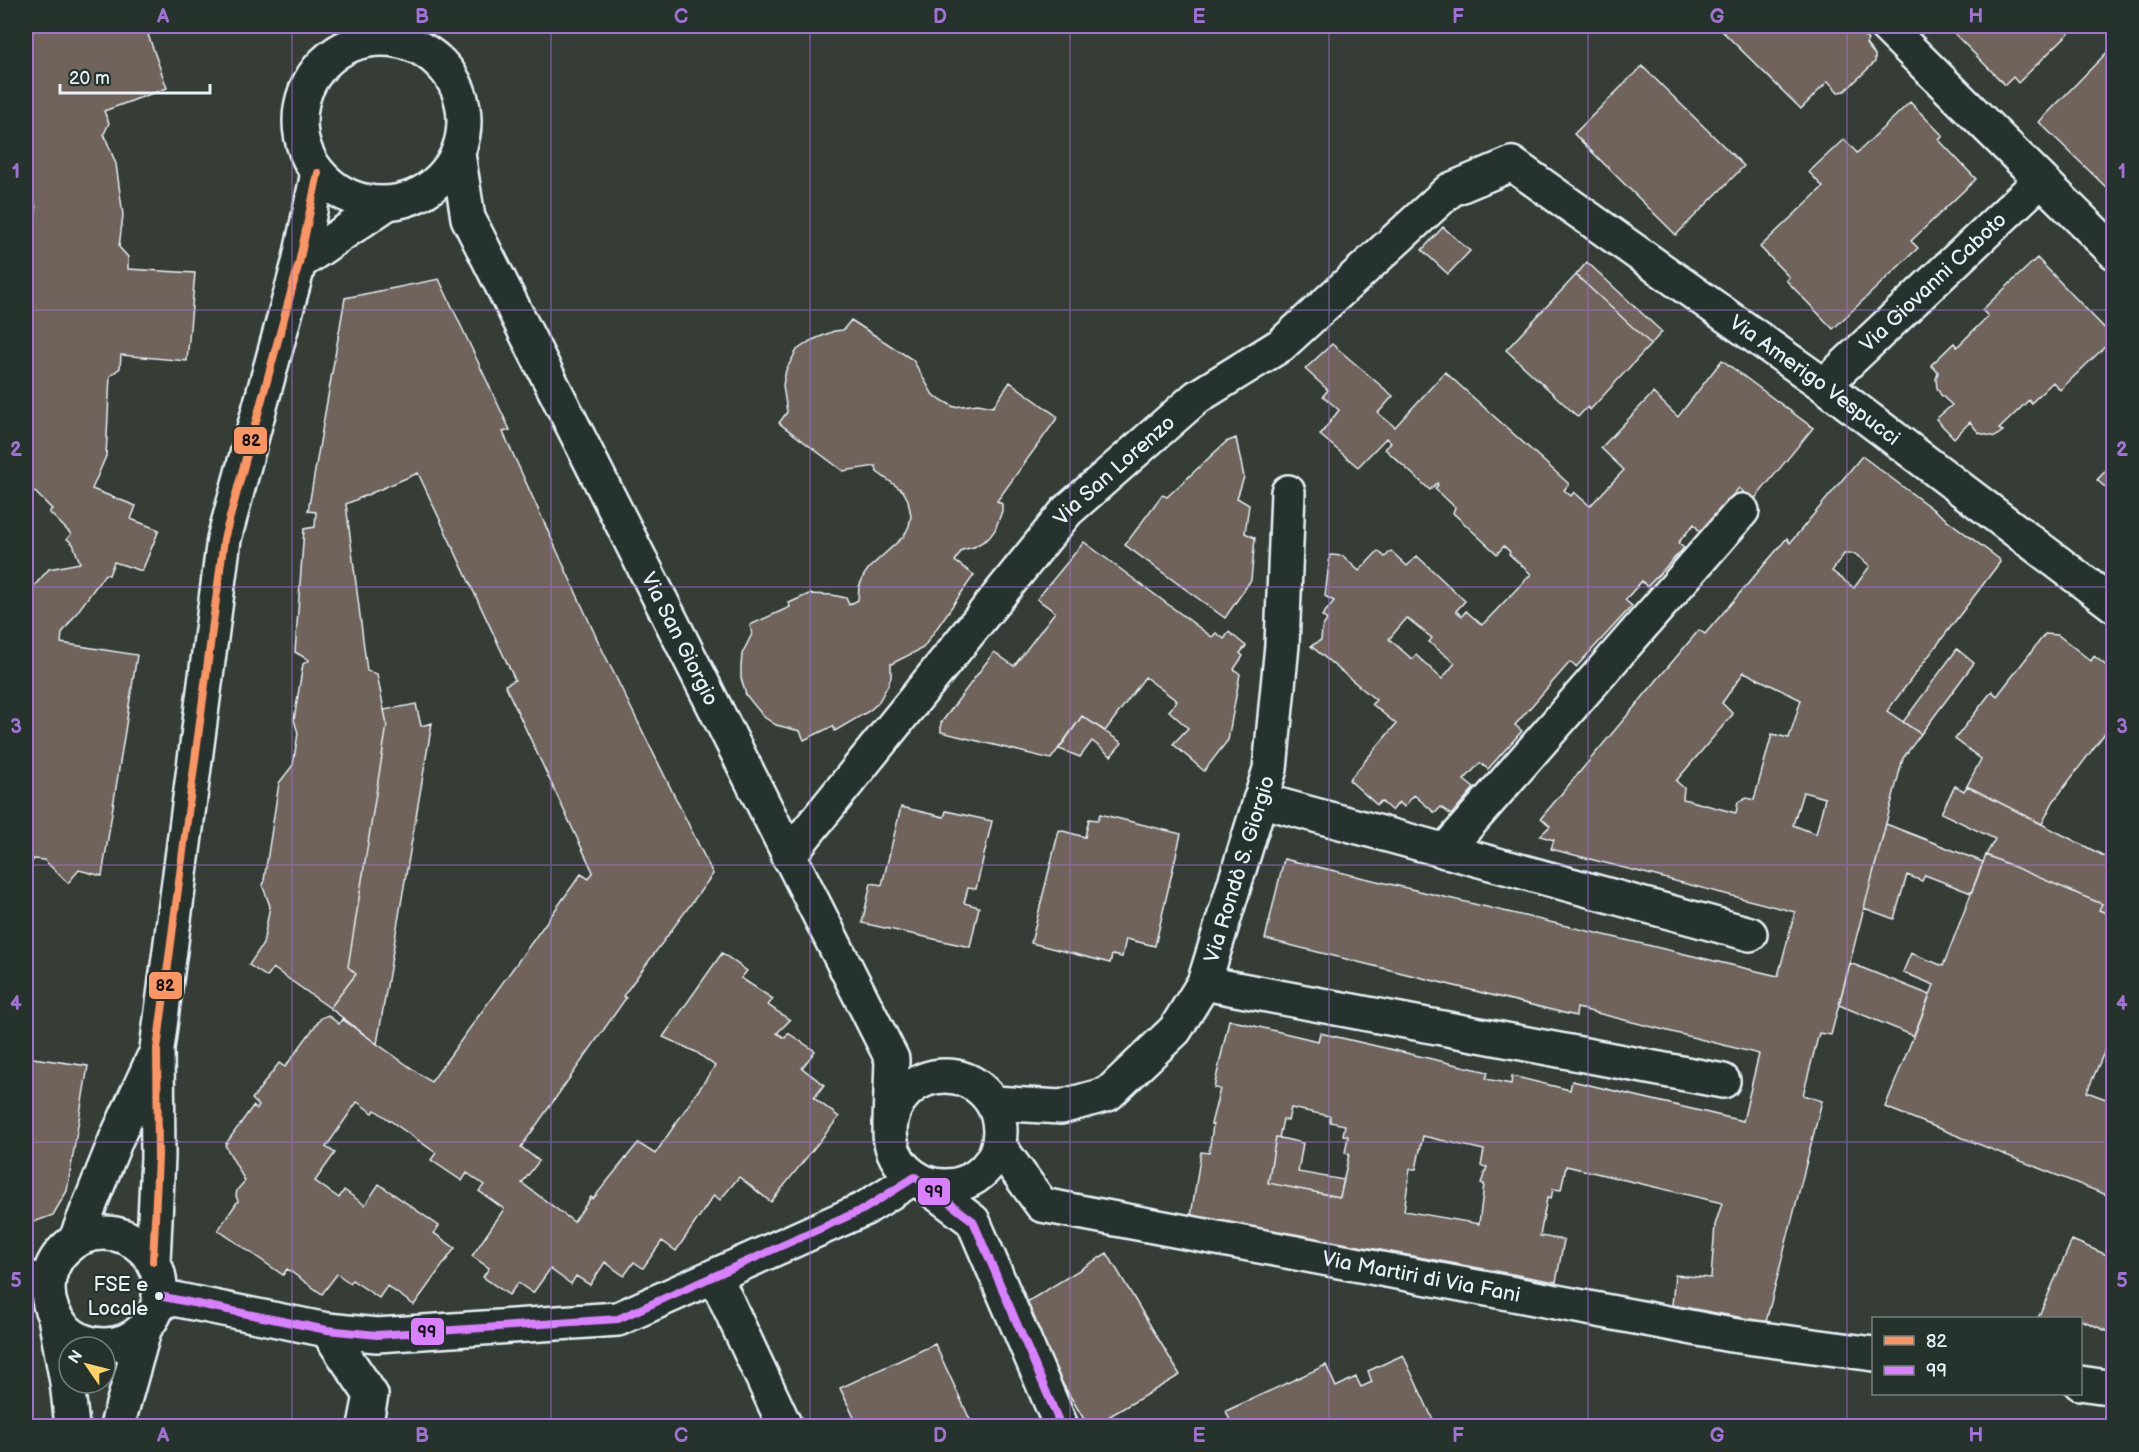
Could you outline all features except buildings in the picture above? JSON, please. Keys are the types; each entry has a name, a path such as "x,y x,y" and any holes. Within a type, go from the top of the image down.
{"street":[{"path":"413,26 431,53 450,74 462,99 465,127 458,154 442,178 419,195 402,201 386,204 360,201 336,190 318,173 304,149 299,121 304,94 317,69 338,38 361,41 385,39 409,43 431,53"},
{"path":"1886,26 2114,252"},
{"name":"Via San Giorgio","path":"458,154 468,218 892,1059 891,1143 898,1161 915,1177 973,1221"},
{"name":"Via Amerigo Vespucci","path":"1512,164 1824,385 2114,604"},
{"name":"Via San Lorenzo","path":"788,856 1067,511 1197,397 1281,345 1450,190 1512,164"},
{"path":"153,1261 158,1156 157,1049 224,539 298,262 318,173"},
{"name":"Via Giovanni Caboto","path":"1824,385 2041,180"},
{"path":"419,195 468,218"},
{"path":"298,262 386,204"},
{"name":"Via Rondò S. Giorgio","path":"993,1103 1060,1107 1107,1094 1175,1030 1204,982 1270,769 1282,645 1288,492"},
{"path":"1445,851 1742,512"},
{"path":"1260,800 1750,934"},
{"path":"1204,982 1724,1081"},
{"path":"76,1239 117,1137 157,1049"},
{"path":"892,1059 957,1077 978,1086 993,1103 1000,1123 994,1155 973,1221 1061,1426"},
{"path":"891,1123 899,1101 915,1085 936,1076 957,1077"},
{"path":"159,1296 327,1330 377,1335 618,1319 864,1209 915,1177 933,1185 955,1185 975,1178 994,1155"},
{"name":"Via Martiri di Via Fani","path":"994,1155 1042,1205 1719,1333 1872,1354"},
{"path":"55,1317 67,1332 83,1341 101,1345 117,1343 133,1337 155,1312 159,1296 159,1279 153,1261 143,1248 128,1238 111,1232 93,1233 76,1239 36,1280 49,1300 55,1317 67,1382 72,1426"},
{"path":"715,1276 785,1426"},
{"path":"117,1426 145,1326"},
{"path":"327,1330 371,1395 365,1426"},
{"path":"2082,1383 2114,1388"}],"transit line":[{"name":"82","path":"153,1261 158,1157 157,1049 224,539 299,263 318,173"},
{"name":"99","path":"159,1296 327,1330 377,1335 618,1319 864,1209 915,1177 973,1221 1061,1426"}],"place":[{"name":"FSE e Locale","path":"159,1296"}]}
